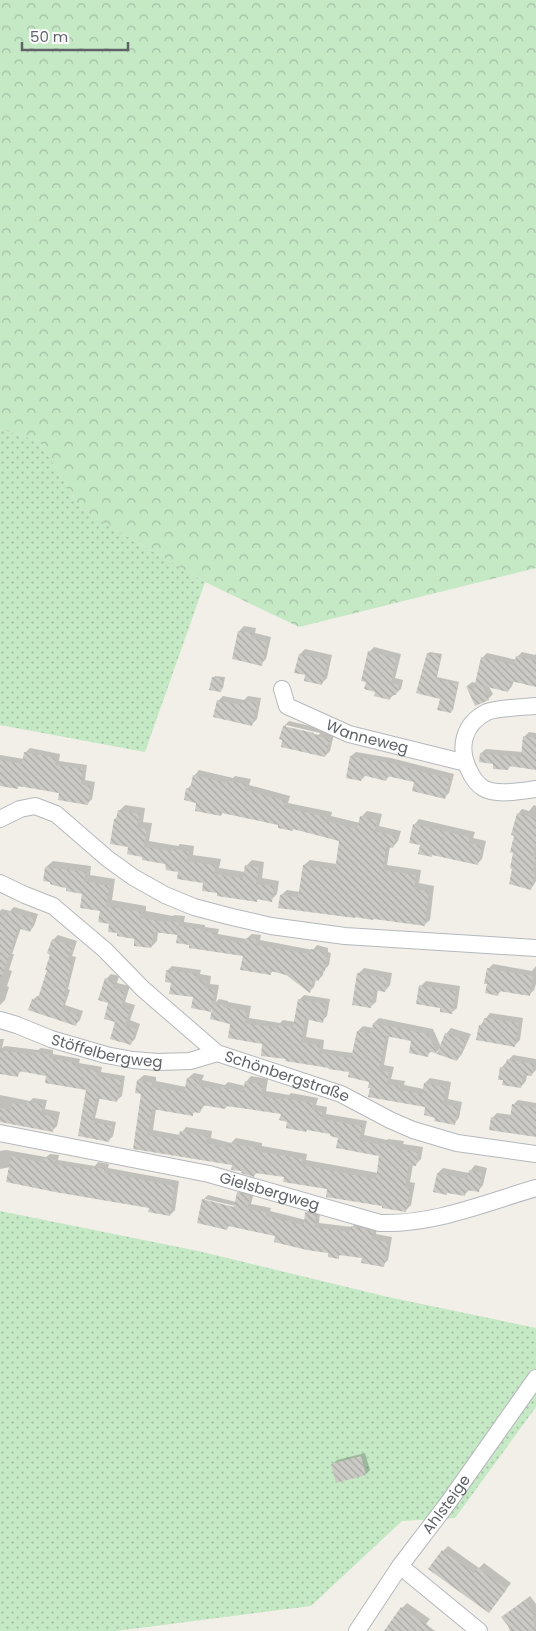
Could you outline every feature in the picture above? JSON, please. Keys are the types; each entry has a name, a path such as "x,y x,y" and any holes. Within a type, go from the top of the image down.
{"street":[{"name":"Wanneweg","path":"282,690 287,706 349,734 466,763"},
{"path":"536,706 488,711 474,720 466,731 462,751 474,779 484,789 506,793 536,789"},
{"path":"0,819 20,809 35,806 56,814 133,878 165,895 228,916 271,926 345,936 536,948"},
{"name":"Schönbergstraße","path":"0,883 53,906 105,950 143,989 217,1053 341,1094 413,1130 457,1143 536,1154"},
{"name":"Stöffelbergweg","path":"0,1020 18,1025 50,1039 106,1055 133,1060 158,1062 190,1061 217,1053"},
{"name":"Gielsbergweg","path":"0,1133 209,1174 380,1223 401,1224 422,1221 536,1188"},
{"name":"Ahlsteige","path":"357,1631 400,1566 448,1503 536,1378"},
{"path":"400,1566 479,1631"}],"green space":[{"path":"0,0 536,0 536,568 299,627 205,582 82,510 39,441 0,429"},
{"path":"0,429 39,441 82,510 205,582 145,752 0,725"},
{"path":"0,1211 198,1251 388,1297 536,1328 536,1407 455,1518 402,1521 311,1606 116,1631 0,1631"}],"building":[{"path":"238,631 252,633 251,638 267,642 262,666 232,659"},
{"path":"368,651 396,659 391,683 399,685 396,695 391,694 390,700 374,696 375,692 364,689 366,682 361,681"},
{"path":"427,653 441,656 436,679 458,684 451,713 437,710 440,699 416,693"},
{"path":"299,654 328,660 322,685 304,681 305,675 294,673"},
{"path":"516,656 536,661 536,687 511,681 508,692 483,686 489,700 475,706 466,686 474,688 481,657 514,665"},
{"path":"212,677 223,679 221,692 209,690"},
{"path":"217,700 241,705 242,700 257,703 252,726 213,717"},
{"path":"283,726 314,733 313,735 330,739 325,757 281,747 282,740 279,739"},
{"path":"523,736 536,738 536,770 509,766 508,770 493,769 493,764 479,762 480,753 521,757"},
{"path":"24,752 56,758 55,765 83,769 81,784 91,786 88,805 58,800 59,793 18,786 18,789 0,786 0,760 22,764"},
{"path":"350,756 386,762 450,779 445,799 412,791 414,782 387,776 386,781 362,775 361,781 346,778"},
{"path":"193,775 228,783 228,781 246,784 245,790 285,801 284,808 327,817 326,821 357,829 360,816 377,820 375,831 396,836 393,848 386,847 383,870 416,875 414,889 429,891 425,926 278,908 280,895 298,897 303,865 335,870 339,841 293,829 293,831 278,828 278,825 222,813 221,816 195,811 196,803 184,800 186,788 190,789"},
{"path":"118,810 140,814 137,827 147,829 144,847 189,852 187,861 216,865 214,874 243,878 245,865 259,867 256,884 274,886 272,902 257,899 257,902 217,896 217,893 202,891 203,883 177,879 178,872 166,870 165,864 142,860 142,857 127,854 128,847 110,844 114,819 116,819"},
{"path":"517,813 536,818 536,843 533,857 536,858 532,873 535,874 531,890 509,884 513,853 510,852 514,836 511,835"},
{"path":"413,824 470,837 469,843 482,846 478,865 432,855 432,857 418,854 420,845 409,843"},
{"path":"45,867 86,872 84,881 110,886 106,906 141,912 140,918 179,922 177,935 154,932 151,948 134,946 134,939 117,936 117,933 108,932 109,924 98,922 100,911 80,908 82,894 66,891 66,888 43,881"},
{"path":"9,911 34,919 30,932 18,928 2,977 0,976 0,914 7,916"},
{"path":"179,926 215,933 214,938 245,943 246,938 257,939 256,945 310,954 311,949 325,952 324,956 327,957 325,971 321,970 319,981 313,980 310,993 286,975 271,971 271,975 240,970 243,956 189,948 189,945 176,943"},
{"path":"52,939 73,946 68,960 72,962 64,993 67,994 62,1009 79,1015 76,1026 28,1010 32,999 37,1001 47,970 45,970 50,955 47,953"},
{"path":"487,968 533,976 530,996 499,991 498,996 485,993 487,984 484,984"},
{"path":"166,970 196,974 196,979 206,981 205,988 215,990 211,1012 191,1008 193,997 169,994 171,983 165,982"},
{"path":"357,973 388,978 385,992 374,990 371,1008 352,1005"},
{"path":"105,978 115,982 113,988 125,992 121,1007 130,1010 125,1026 136,1029 131,1045 110,1039 115,1022 104,1019 108,1003 98,1000"},
{"path":"419,985 456,991 452,1014 440,1012 440,1008 416,1004"},
{"path":"298,999 326,1004 323,1023 305,1019 301,1042 320,1045 319,1053 351,1058 357,1031 371,1034 373,1023 428,1034 437,1054 429,1051 428,1057 409,1053 411,1041 386,1036 379,1070 389,1072 387,1084 400,1086 400,1090 422,1094 424,1083 446,1087 443,1104 458,1107 455,1125 434,1121 435,1118 424,1115 425,1107 368,1097 369,1082 348,1077 349,1072 285,1061 286,1059 261,1056 262,1044 228,1038 230,1024 210,1019 213,1004 224,1005 223,1007 247,1011 245,1023 277,1028 277,1025 293,1027"},
{"path":"484,1018 519,1023 515,1047 476,1040 479,1025 482,1026"},
{"path":"445,1033 466,1040 457,1061 437,1054"},
{"path":"0,1050 34,1055 35,1052 50,1055 49,1058 76,1063 75,1067 98,1071 97,1076 121,1080 117,1102 96,1098 92,1122 112,1126 109,1142 78,1136 86,1090 45,1083 46,1076 19,1071 18,1077 0,1074"},
{"path":"507,1059 534,1064 532,1076 523,1075 521,1088 502,1085 503,1080 498,1080 500,1067 505,1068"},
{"path":"187,1078 199,1080 198,1086 220,1090 221,1087 243,1092 245,1081 263,1084 261,1096 313,1103 312,1110 322,1112 321,1119 362,1126 359,1140 381,1145 381,1143 399,1146 399,1149 418,1152 416,1166 409,1165 405,1188 410,1189 406,1212 326,1197 327,1189 283,1182 284,1177 255,1173 254,1177 241,1173 242,1171 231,1170 232,1165 133,1149 141,1094 135,1093 137,1080 152,1082 151,1087 184,1092","holes":["202,1105 225,1109 226,1106 281,1114 279,1120 287,1122 286,1128 330,1134 330,1136 338,1138 336,1148 379,1156 376,1179 302,1165 303,1159 257,1151 258,1148 229,1143 228,1149 206,1143 207,1136 180,1131 178,1140 148,1135 152,1109 193,1116 193,1112 200,1113"]},
{"path":"27,1102 43,1104 41,1114 56,1117 53,1132 0,1122 0,1108 11,1110 12,1103 27,1105"},
{"path":"512,1104 536,1108 536,1137 489,1130 491,1117 510,1119"},
{"path":"11,1156 43,1162 44,1158 55,1160 54,1164 92,1170 92,1167 105,1169 104,1172 175,1186 170,1216 148,1212 149,1208 6,1182"},
{"path":"469,1170 482,1173 479,1192 466,1190 465,1196 433,1192 437,1173 467,1179"},
{"path":"237,1192 250,1196 247,1209 267,1212 266,1216 304,1225 305,1212 316,1215 315,1227 350,1232 351,1226 373,1231 372,1239 388,1242 384,1267 361,1263 362,1258 339,1255 339,1259 328,1257 328,1253 274,1242 275,1236 228,1226 227,1230 197,1223 202,1199 234,1207"},
{"path":"361,1456 366,1475 336,1483 331,1464"},
{"path":"442,1550 474,1573 478,1568 507,1589 489,1613 428,1569"},
{"path":"525,1600 536,1615 532,1617 536,1631 512,1631 501,1617"},
{"path":"401,1607 435,1631 384,1631"}]}
